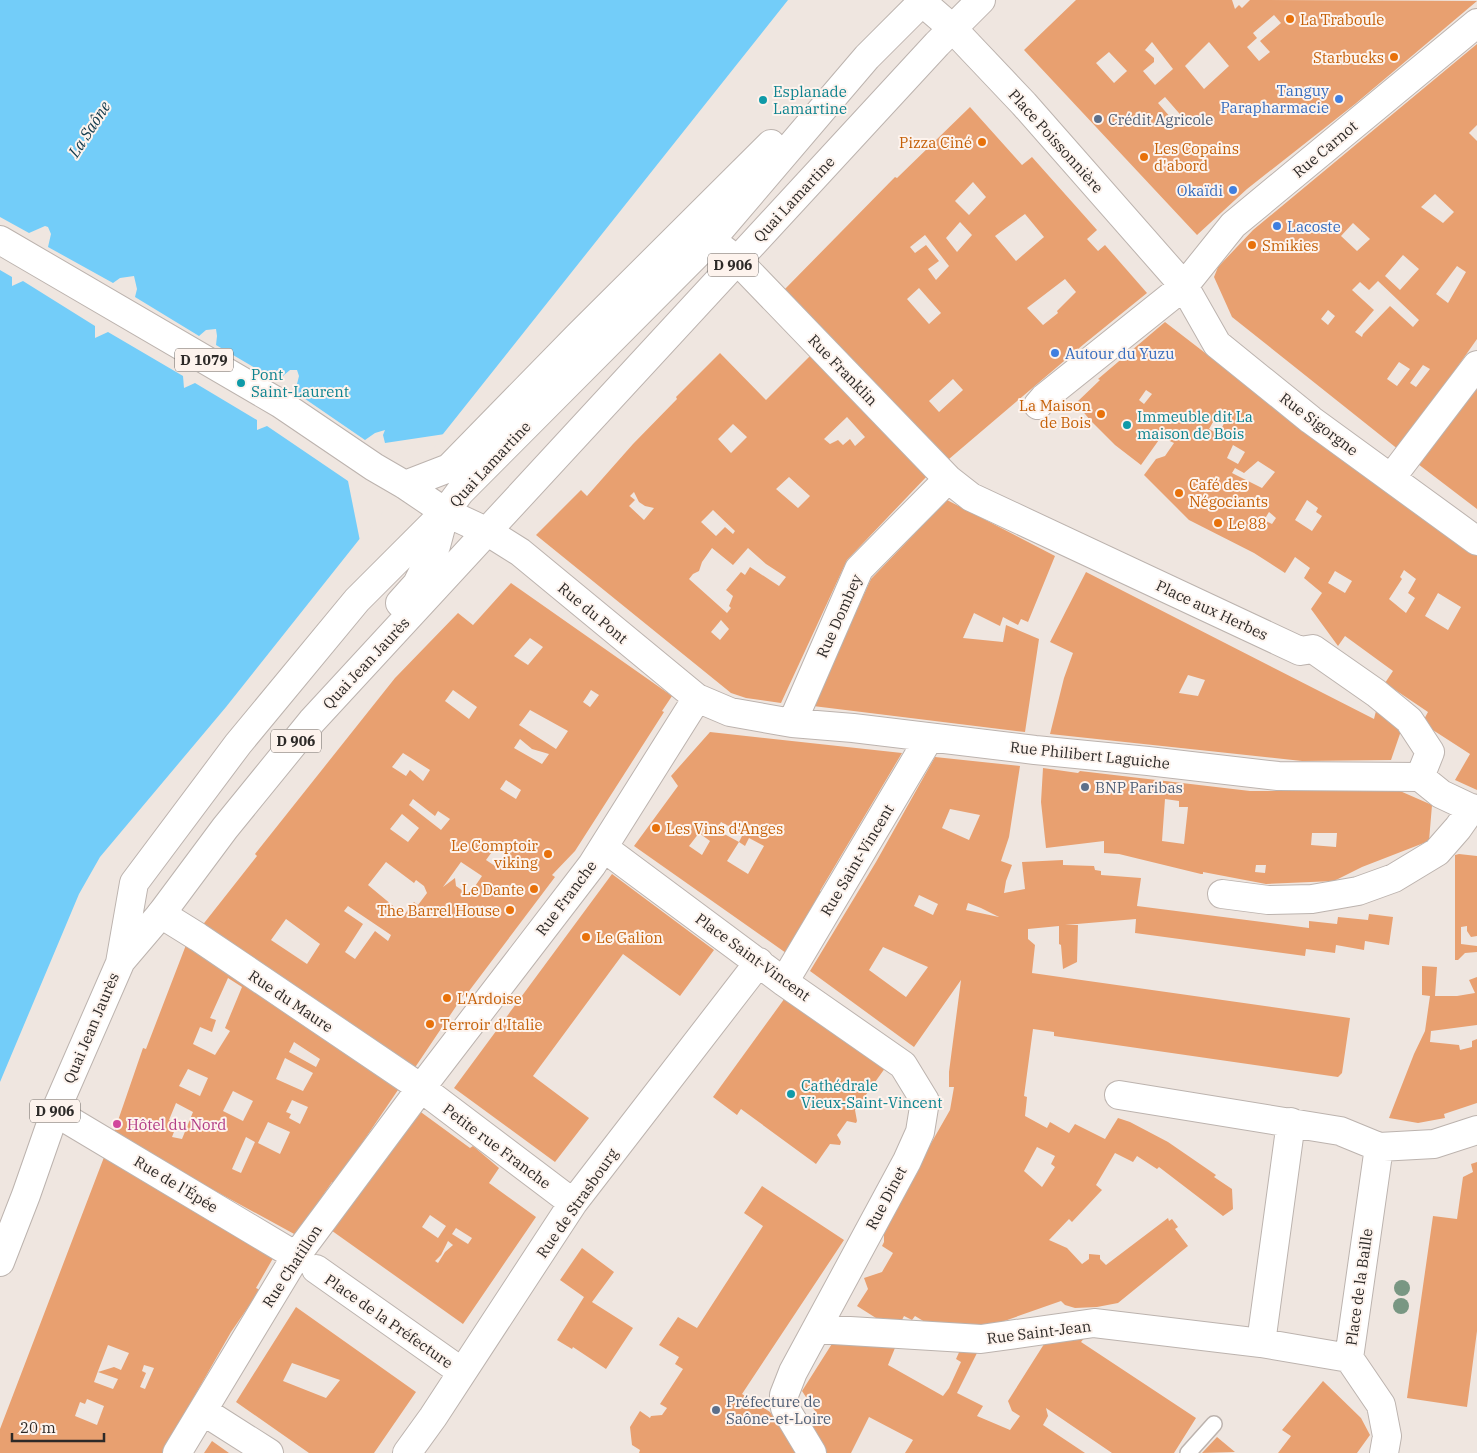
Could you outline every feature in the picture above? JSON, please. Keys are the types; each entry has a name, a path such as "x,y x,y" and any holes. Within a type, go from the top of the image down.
{"street":[{"name":"Quai Lamartine","path":"488,532 737,260 952,28 981,0"},
{"name":"Quai Lamartine","path":"445,512 460,492 711,240 867,57 923,1"},
{"name":"Place Poissonnière","path":"923,1 952,28 1024,104 1182,283"},
{"name":"Rue Carnot","path":"1182,283 1233,226 1477,23"},
{"name":"D 906","path":"405,484 449,468 578,336 768,147 867,57"},
{"name":"D 1079","path":"0,240 281,404 445,512 488,532"},
{"name":"Rue Franklin","path":"711,240 737,260 948,479"},
{"path":"1038,405 1182,283"},
{"name":"Rue Sigorgne","path":"1182,283 1217,344 1311,420 1477,540"},
{"path":"1391,478 1477,365"},
{"name":"Rue Dombey","path":"792,723 859,569 948,479"},
{"name":"Place aux Herbes","path":"948,479 971,497 1291,647 1300,651 1314,648 1376,693 1408,720 1430,752 1420,777"},
{"name":"D 906","path":"161,914 176,866 210,820 270,748 417,584 436,546 445,512"},
{"name":"Quai Jean Jaurès","path":"0,1262 55,1112 120,962 134,882 238,744 357,600 445,512"},
{"name":"Quai Jean Jaurès","path":"120,962 161,914 226,828 312,721 488,532"},
{"name":"Rue du Pont","path":"488,532 520,552 697,698"},
{"name":"Rue Philibert Laguiche","path":"697,698 730,712 792,723 853,728 929,738 1278,776 1420,777"},
{"name":"Rue Franche","path":"421,1088 592,865 697,698"},
{"name":"Rue Saint-Vincent","path":"784,982 929,738"},
{"path":"1222,894 1277,900 1312,899 1358,892 1394,878 1437,852 1474,810 1441,794 1420,777"},
{"name":"Place Saint-Vincent","path":"604,848 784,982 903,1065"},
{"name":"Rue du Maure","path":"161,914 421,1088"},
{"name":"Rue de Strasbourg","path":"407,1453 433,1417 574,1203 758,962"},
{"name":"Rue Dinet","path":"812,1453 786,1408 784,1395 793,1372 920,1132 925,1101 903,1065"},
{"name":"Petite rue Franche","path":"421,1088 574,1203"},
{"name":"Rue Chatillon","path":"177,1453 203,1411 306,1263 421,1088"},
{"path":"1119,1095 1340,1131 1379,1147 1434,1144 1477,1130"},
{"name":"Rue de l'Épée","path":"55,1112 306,1263"},
{"path":"1261,1343 1291,1122"},
{"name":"Place de la Baille","path":"1261,1343 1349,1358 1379,1147"},
{"name":"Place de la Préfecture","path":"306,1263 462,1372"},
{"name":"Rue Saint-Jean","path":"817,1329 981,1340 1094,1323 1261,1343"},
{"path":"1349,1358 1381,1404 1387,1436 1384,1453"},
{"path":"203,1411 269,1453"}],"lane":[{"path":"1188,1453 1214,1424"}],"water":[{"name":"La Saône","path":"0,0 788,0 226,707 100,857 79,894 0,1082"}],"pier":[{"name":"Pont Saint-Laurent","path":"0,217 29,233 45,226 48,227 51,234 48,247 113,283 120,278 134,276 137,289 135,297 199,336 206,330 216,329 216,345 277,381 290,370 297,370 299,376 295,392 365,440 375,433 385,430 383,435 385,443 445,434 360,541 348,481 267,426 257,430 257,420 195,383 184,388 183,376 108,332 95,338 95,326 23,281 12,286 12,277 0,270"}],"building":[{"path":"1076,0 1232,0 1235,9 1239,5 1242,8 1250,0 1477,1 1355,104 1247,189 1197,235 1024,50","holes":["1274,15 1281,23 1260,41 1270,52 1259,61 1247,47 1257,38 1253,33","1152,42 1173,69 1155,85 1143,71 1154,62 1154,58 1145,50","1209,42 1229,66 1204,89 1185,66","1109,52 1127,71 1114,83 1096,63","1165,97 1185,120 1178,126 1158,103"]},
{"path":"1477,44 1477,125 1469,133 1477,141 1477,339 1399,450 1232,317 1214,277 1218,267 1253,230","holes":["1435,194 1454,212 1443,223 1421,207","1353,223 1370,239 1357,251 1341,236","1403,255 1419,269 1400,290 1385,276","1457,266 1466,272 1448,303 1436,294","1378,281 1419,320 1413,327 1390,306 1362,337 1355,332 1374,310 1352,290 1360,282 1369,290","1328,310 1335,316 1328,325 1321,319","1399,362 1410,369 1397,386 1387,379","1423,365 1430,369 1416,387 1410,383"]},
{"path":"970,107 1022,165 1032,157 1097,230 1087,239 1098,251 1105,245 1147,293 949,459 784,290 895,177 897,178","holes":["973,182 986,197 969,215 955,201","1025,214 1044,237 1016,261 995,236","960,222 972,235 957,252 946,238","925,235 949,266 936,280 928,269 939,261 926,245 915,253 910,247","1065,279 1076,292 1057,311 1058,313 1043,325 1027,308","919,288 941,313 929,324 907,299","953,379 963,390 939,412 929,401"]},
{"path":"1165,322 1257,393 1477,552 1477,790 1455,780 1470,754 1422,723 1428,712 1385,683 1393,671 1345,636 1338,646 1311,609 1322,593 1304,578 1310,568 1295,557 1285,573 1254,553 1189,520 1144,475 1156,459 1165,456 1174,443 1161,437 1141,465 1115,445 1090,420 1076,403 1100,380 1098,379","holes":["1146,390 1152,394 1144,404 1139,400","1217,415 1226,420 1218,434 1209,429","1233,445 1245,452 1238,464 1227,458","1258,461 1275,472 1262,488 1232,473 1235,468 1244,473","1307,500 1318,508 1316,512 1322,516 1312,531 1295,520","1269,512 1276,518 1272,524 1264,520","1404,570 1416,579 1408,593 1415,598 1406,613 1389,599 1402,579 1400,577","1335,571 1352,581 1345,593 1328,583","1438,593 1461,607 1448,630 1425,616"]},
{"path":"720,353 766,400 812,354 929,474 847,560 781,703 746,698 731,693 536,535 581,490 587,496 633,444 677,399 676,397","holes":["847,417 865,437 855,446 850,439 843,445 838,440 830,444 824,439","733,424 747,437 731,453 718,439","789,477 810,496 798,508 776,489","634,492 639,502 654,508 644,520 629,506 635,500 630,496","713,510 735,531 733,534 725,527 716,536 701,522","712,548 733,565 748,548 766,564 786,577 779,586 750,567 745,575 741,572 726,590 733,596 729,606 731,608 727,613 689,579 699,571 702,562","721,620 729,629 720,640 711,632"]},
{"path":"1477,383 1477,509 1418,464"},
{"path":"947,500 1055,556 1028,622 1021,619 1018,625 1003,617 1000,626 974,613 963,638 1003,642 1006,625 1039,639 1025,732 813,706 871,579"},
{"path":"1086,572 1374,719 1376,711 1402,728 1391,760 1302,761 1050,734 1064,678 1073,653 1050,642","holes":["1188,675 1205,680 1198,696 1179,693"]},
{"path":"511,583 672,696 662,711 664,712 575,851 552,875 555,877 466,995 465,993 412,1072 201,927 257,856 255,854 395,678 458,613 473,625","holes":["530,638 543,647 528,665 514,656","453,690 477,707 469,719 445,701","591,690 599,695 590,707 583,702","530,710 568,731 556,749 519,725","520,739 532,749 549,754 542,764 514,748","403,753 430,770 423,781 410,770 406,776 392,767","506,780 521,790 516,799 500,789","413,799 435,816 438,811 450,819 441,830 409,805","402,814 419,828 408,842 390,829","499,842 510,850 498,868 486,860","386,862 414,883 416,880 424,886 427,893 418,905 414,902 404,915 368,885","461,862 482,876 469,895 456,886 455,878 443,887","348,906 391,935 388,941 375,931 355,959 345,952 363,924 344,911","286,919 320,944 307,964 271,940"]},
{"path":"710,732 902,753 820,891 822,893 786,953 634,846 678,786 671,776","holes":["721,822 743,834 739,842 717,830","699,833 710,841 702,855 689,846","749,838 764,846 748,874 727,861 739,842 745,846"]},
{"path":"935,757 1020,766 1009,837 1001,861 1012,865 1004,893 1025,889 1022,862 1063,860 1063,865 1094,866 1095,870 1101,871 1101,875 1141,878 1137,906 1309,928 1309,921 1337,924 1338,917 1368,920 1369,914 1393,917 1389,945 1365,941 1364,950 1336,945 1335,953 1306,949 1305,956 1135,933 1136,919 1065,925 1078,925 1077,962 1063,969 1061,945 1059,944 1059,926 1028,929 1028,939 1035,945 1032,973 1350,1018 1342,1073 1338,1077 1054,1036 1054,1032 1033,1029 1024,1096 1027,1097 1025,1116 1047,1128 1050,1122 1069,1133 1075,1124 1105,1139 1118,1118 1130,1122 1168,1142 1216,1175 1214,1177 1232,1189 1233,1209 1223,1216 1159,1167 1157,1169 1137,1156 1133,1162 1115,1153 1096,1185 1102,1190 1072,1222 1069,1219 1049,1240 1067,1248 1082,1264 1089,1259 1089,1254 1100,1255 1100,1259 1106,1265 1168,1218 1169,1221 1172,1219 1178,1227 1175,1229 1188,1246 1118,1303 1097,1307 1075,1308 1065,1305 1061,1301 990,1326 958,1326 954,1323 953,1325 925,1322 915,1316 912,1320 904,1316 902,1320 876,1318 857,1306 868,1289 864,1278 882,1272 893,1253 882,1246 884,1242 884,1226 950,1110 954,1087 949,1087 949,1072 961,980 914,1047 810,971 876,862","holes":["950,809 980,815 969,840 942,828","919,895 938,904 933,915 914,906","968,903 999,917 966,910","883,947 928,967 906,997 869,970","1037,1147 1055,1156 1051,1164 1055,1167 1042,1187 1024,1171"]},
{"path":"1043,768 1250,791 1400,791 1432,805 1429,841 1362,867 1334,881 1266,884 1203,872 1201,874 1119,854 1104,853 1104,841 1046,848 1041,802","holes":["1165,799 1179,801 1179,807 1188,807 1184,844 1162,841","1312,833 1337,833 1336,847 1311,845","1256,865 1266,865 1265,873 1255,872"]},
{"path":"1455,855 1477,856 1477,936 1471,937 1467,931 1467,926 1461,927 1461,944 1477,946 1477,952 1465,953 1458,960 1455,960"},
{"path":"612,874 714,950 680,996 623,954 533,1076 589,1118 555,1162 454,1088"},
{"path":"186,945 400,1087 335,1183 332,1182 296,1235 113,1135 143,1048 146,1049","holes":["228,978 242,987 225,1028 230,1031 215,1055 193,1044 200,1027 212,1032 216,1020 210,1018","294,1042 320,1059 316,1067 289,1052","285,1058 313,1073 303,1091 276,1079","188,1069 208,1078 200,1096 179,1086","233,1091 253,1101 243,1121 223,1111","292,1100 308,1107 300,1124 289,1118 291,1114 286,1112","176,1103 193,1112 182,1139 172,1137 177,1124 169,1120","268,1122 290,1132 280,1154 258,1143","246,1137 255,1142 241,1173 232,1169"]},
{"path":"1422,966 1437,967 1435,996 1457,996 1475,993 1469,980 1477,977 1477,1025 1431,1031 1430,1042 1459,1045 1460,1050 1472,1047 1472,1041 1477,1039 1477,1103 1444,1114 1445,1118 1418,1123 1389,1118 1425,1031 1430,996 1422,995"},
{"name":"Cathédrale Vieux-Saint-Vincent","path":"790,991 888,1064 855,1110 856,1123 847,1121 837,1135 841,1142 840,1145 830,1144 816,1164 741,1109 737,1115 713,1097"},
{"path":"418,1110 470,1148 473,1146 499,1168 489,1183 536,1217 463,1324 328,1228","holes":["430,1215 446,1226 438,1238 422,1227","456,1228 472,1238 468,1244 452,1234","448,1241 453,1245 445,1252 438,1263 435,1261 441,1255"]},
{"path":"106,1152 276,1253 256,1288 260,1290 231,1332 162,1453 0,1453 0,1429","holes":["108,1345 129,1353 121,1370 114,1367 98,1372 118,1379 113,1389 94,1382","144,1365 154,1368 145,1389 140,1387 146,1373 142,1371","87,1399 104,1406 97,1425 75,1416 80,1402 85,1404"]},
{"path":"1477,1162 1477,1331 1467,1407 1407,1398 1433,1216 1457,1219 1463,1177 1473,1172 1471,1164"},
{"path":"762,1186 844,1240 742,1394 770,1412 797,1453 639,1453 640,1450 632,1445 630,1427 640,1411 650,1418 651,1416 662,1415 667,1408 660,1404 683,1369 675,1364 679,1357 659,1345 678,1317 697,1328 763,1226 744,1213"},
{"path":"582,1248 614,1272 592,1302 633,1328 606,1369 573,1347 572,1349 557,1340 584,1297 560,1280"},
{"path":"296,1307 416,1392 374,1453 309,1453 236,1402","holes":["292,1363 340,1380 326,1398 283,1381"]},
{"path":"1086,1336 1081,1342 1196,1418 1174,1453 1112,1453 1046,1408 1048,1416 1043,1425 1085,1453 905,1453 913,1440 869,1417 851,1453 826,1453 819,1450 805,1429 819,1417 802,1391 835,1339 897,1343 888,1365 943,1396 949,1388 961,1362 956,1359 961,1348 979,1349 957,1393 983,1406 977,1416 1010,1430 1020,1416 1012,1411 1008,1401 1046,1341"},
{"path":"1323,1381 1361,1418 1370,1435 1357,1453 1278,1453 1291,1436 1282,1430"},
{"path":"1217,1437 1235,1452 1202,1453"},
{"path":"212,1441 229,1453 204,1453"}],"place":[{"name":"La Traboule","path":"1290,19"},
{"name":"Starbucks","path":"1394,57"},
{"name":"Tanguy Parapharmacie","path":"1339,99"},
{"name":"Esplanade Lamartine","path":"763,100"},
{"name":"Crédit Agricole","path":"1098,119"},
{"name":"Pizza Ciné","path":"982,142"},
{"name":"Les Copains d'abord","path":"1144,157"},
{"name":"Okaïdi","path":"1233,190"},
{"name":"Lacoste","path":"1277,226"},
{"name":"Smikies","path":"1252,245"},
{"name":"Autour du Yuzu","path":"1055,353"},
{"name":"Pont Saint-Laurent","path":"241,383"},
{"name":"La Maison de Bois","path":"1101,414"},
{"name":"Immeuble dit La maison de Bois","path":"1127,425"},
{"name":"Café des Négociants","path":"1179,493"},
{"name":"Le 88","path":"1218,523"},
{"name":"BNP Paribas","path":"1085,787"},
{"name":"Les Vins d'Anges","path":"656,828"},
{"name":"Le Comptoir viking","path":"548,854"},
{"name":"Le Dante","path":"534,889"},
{"name":"The Barrel House","path":"510,910"},
{"name":"Le Galion","path":"586,937"},
{"name":"L'Ardoise","path":"447,998"},
{"name":"Terroir d'Italie","path":"430,1024"},
{"name":"Cathédrale Vieux-Saint-Vincent","path":"791,1094"},
{"name":"Hôtel du Nord","path":"117,1124"},
{"name":"Préfecture de Saône-et-Loire","path":"716,1410"}]}
